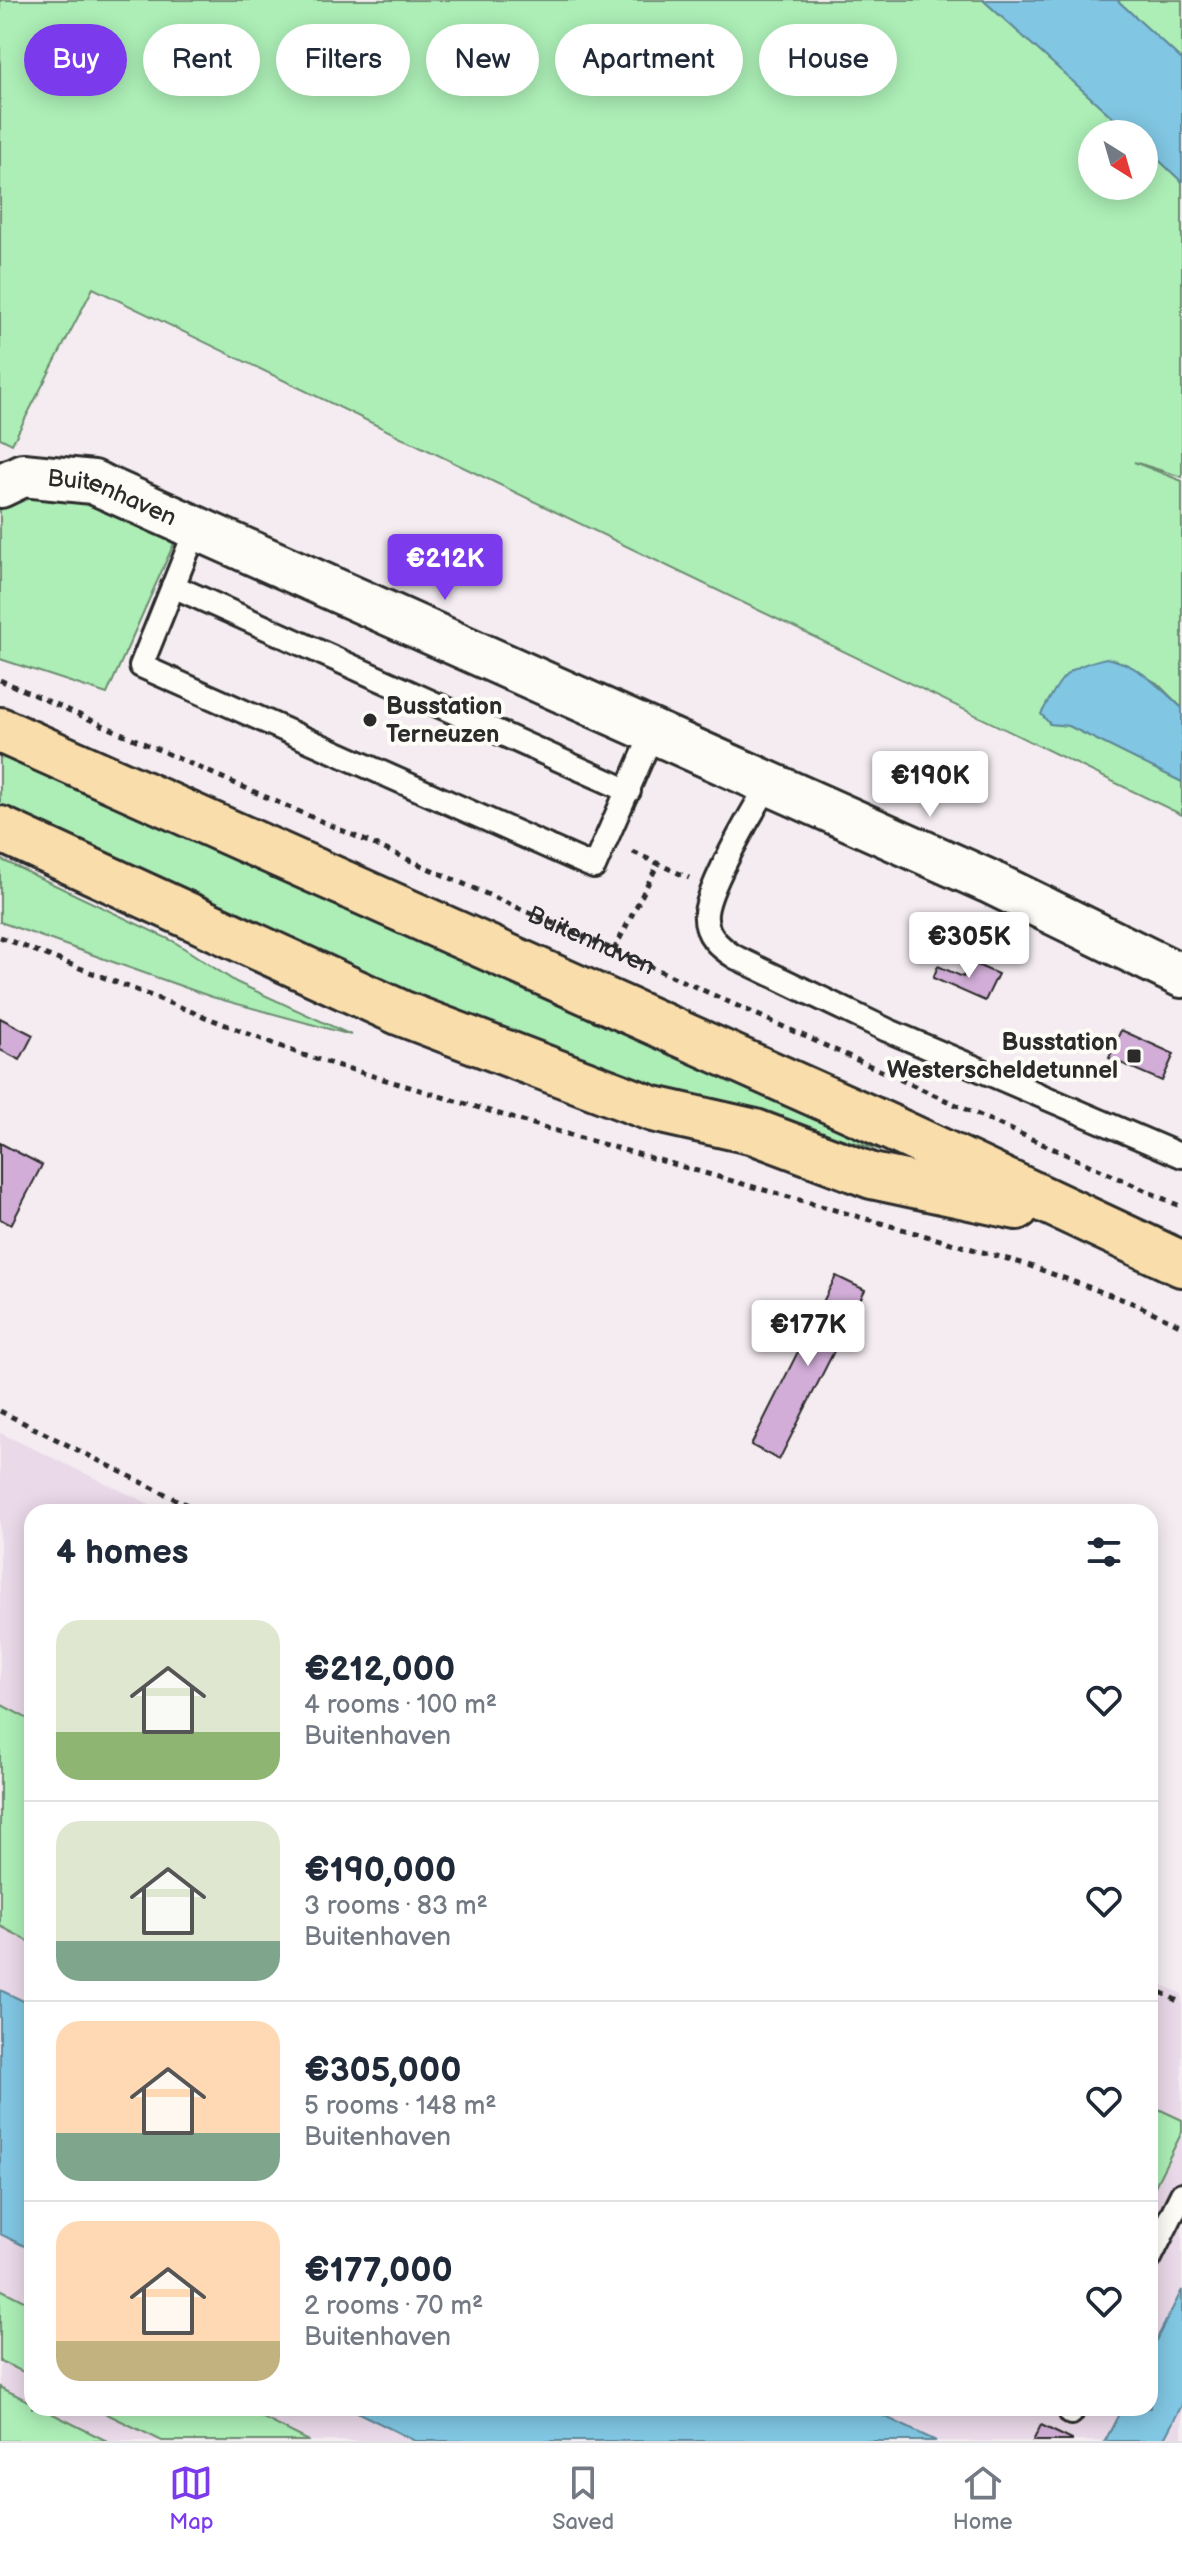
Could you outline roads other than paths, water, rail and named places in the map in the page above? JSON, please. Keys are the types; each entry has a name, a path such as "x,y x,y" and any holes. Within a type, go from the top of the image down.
{"main road":[{"name":"Buitenhaven","path":"0,730 887,1126 1182,1264"},
{"name":"Buitenhaven","path":"0,829 401,1013 653,1109 755,1132 872,1176 1090,1223"}],"street":[{"name":"Buitenhaven","path":"0,486 23,475 93,482 988,881 1182,976"}],"lane":[{"path":"197,527 141,666 594,867 653,732"},
{"path":"173,586 629,791"},
{"path":"769,784 714,888 706,913 709,931 718,947 887,1030 1182,1156"},
{"path":"1158,2242 1182,2194"}],"water":[{"path":"983,0 1117,0 1182,60 1182,182 1158,159 1158,120 1116,120"},
{"path":"1106,658 1129,665 1182,708 1182,782 1069,726 1050,724 1041,714 1065,676 1081,666"},
{"path":"0,1990 24,2001 24,2246 0,2234"},
{"path":"1182,2290 1182,2405 1163,2441 1105,2441 1118,2416 1158,2416 1158,2336"},
{"path":"365,2416 884,2416 936,2441 415,2441"}],"place":[{"name":"Busstation Terneuzen","path":"370,720"},
{"name":"Busstation Westerscheldetunnel","path":"1134,1056"}]}
